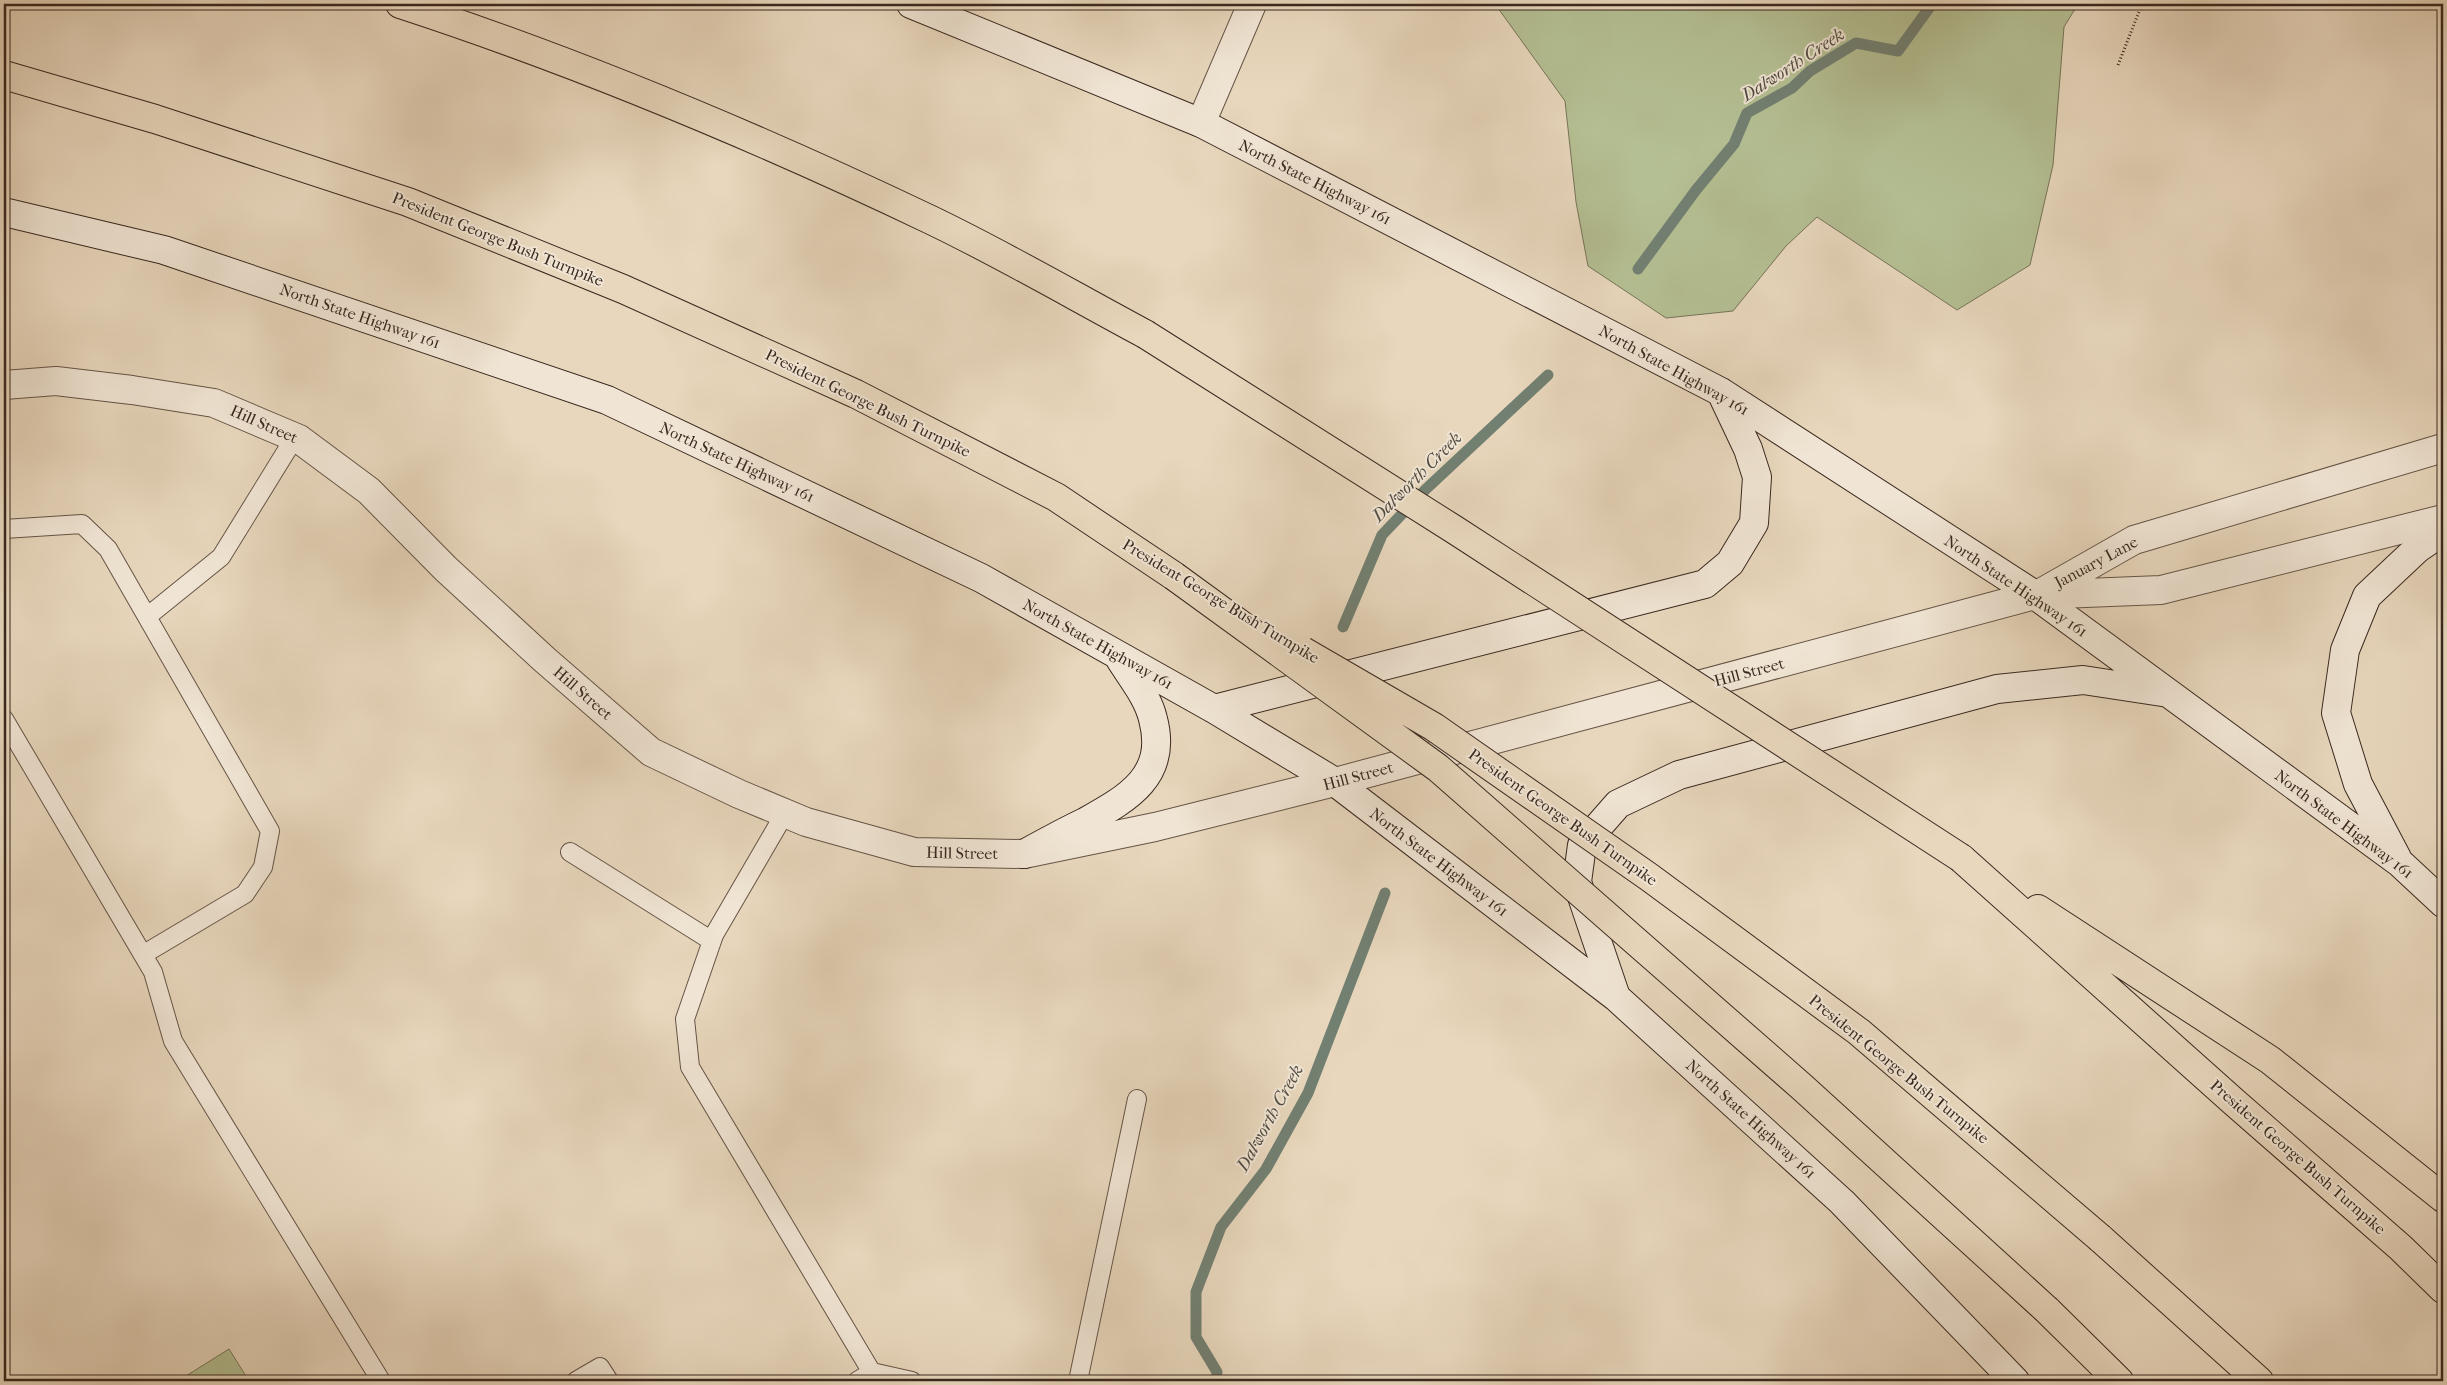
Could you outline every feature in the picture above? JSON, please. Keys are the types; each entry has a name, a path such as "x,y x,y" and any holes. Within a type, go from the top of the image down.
{"highway":[{"name":"President George Bush Turnpike","path":"400,4 468,26 706,119 933,221 1145,334 1463,536 1961,858 2234,1102 2401,1248 2443,1289"},
{"name":"President George Bush Turnpike","path":"4,75 155,120 408,202 623,289 847,390 1056,496 1174,576 1434,727 1649,877 1859,1032 2100,1238 2258,1381"},
{"path":"1174,576 1438,768 1802,1087 2047,1310 2118,1381"},
{"path":"1961,858 2270,1060 2443,1198"}],"main road":[{"name":"North State Highway 161","path":"911,4 1201,123 1721,392 2035,596 2400,863 2443,903"},
{"path":"1201,123 1252,4"},
{"name":"North State Highway 161","path":"4,212 164,250 607,400 981,578 1214,709 1336,782 1616,997 1842,1202 2015,1381"},
{"name":"Hill Street","path":"4,385 56,382 132,390 214,403 295,437 369,491 454,576 545,660 651,752 739,794 806,822 914,852 1024,854 1155,827 1336,782 2035,596"},
{"path":"1214,709 1706,584 1730,562 1754,523 1757,477 1748,449 1721,392"},
{"name":"January Lane","path":"2035,596 2134,540 2443,448"},
{"name":"January Lane","path":"2035,596 2161,590 2443,519"},
{"path":"2400,863 2358,784 2336,713 2345,650 2367,596 2417,549 2443,531"},
{"path":"1024,854 1122,802 1141,784 1152,766 1156,752 1153,717 1119,657"},
{"path":"1616,997 1577,882 1582,845 1618,804 1679,775 1997,689 2083,680 2166,693"}],"lane":[{"path":"148,616 221,557 295,437"},
{"path":"4,529 82,524 108,549 270,831 263,867 245,894 144,954"},
{"path":"4,719 154,972 173,1041 381,1381"},
{"path":"785,813 712,941 685,1019 690,1067 869,1378 912,1381"},
{"path":"570,852 712,941"},
{"path":"1078,1381 1137,1099"},
{"path":"576,1381 600,1366 609,1381"}],"path":[{"path":"2118,65 2142,4"}],"green space":[{"path":"1495,4 2078,4 2064,27 2053,165 2030,265 1957,310 1817,217 1786,246 1733,311 1666,318 1588,266 1576,202 1565,101"},
{"path":"229,1349 249,1381 178,1381"}],"waterway":[{"name":"Dalworth Creek","path":"1638,269 1696,190 1734,144 1747,113 1792,88 1810,71 1856,43 1898,51 1932,4"},
{"name":"Dalworth Creek","path":"1343,627 1382,535 1425,490 1548,375"},
{"name":"Dalworth Creek","path":"1216,1381 1217,1372 1196,1337 1196,1292 1221,1227 1266,1169 1308,1093 1385,893"}]}
